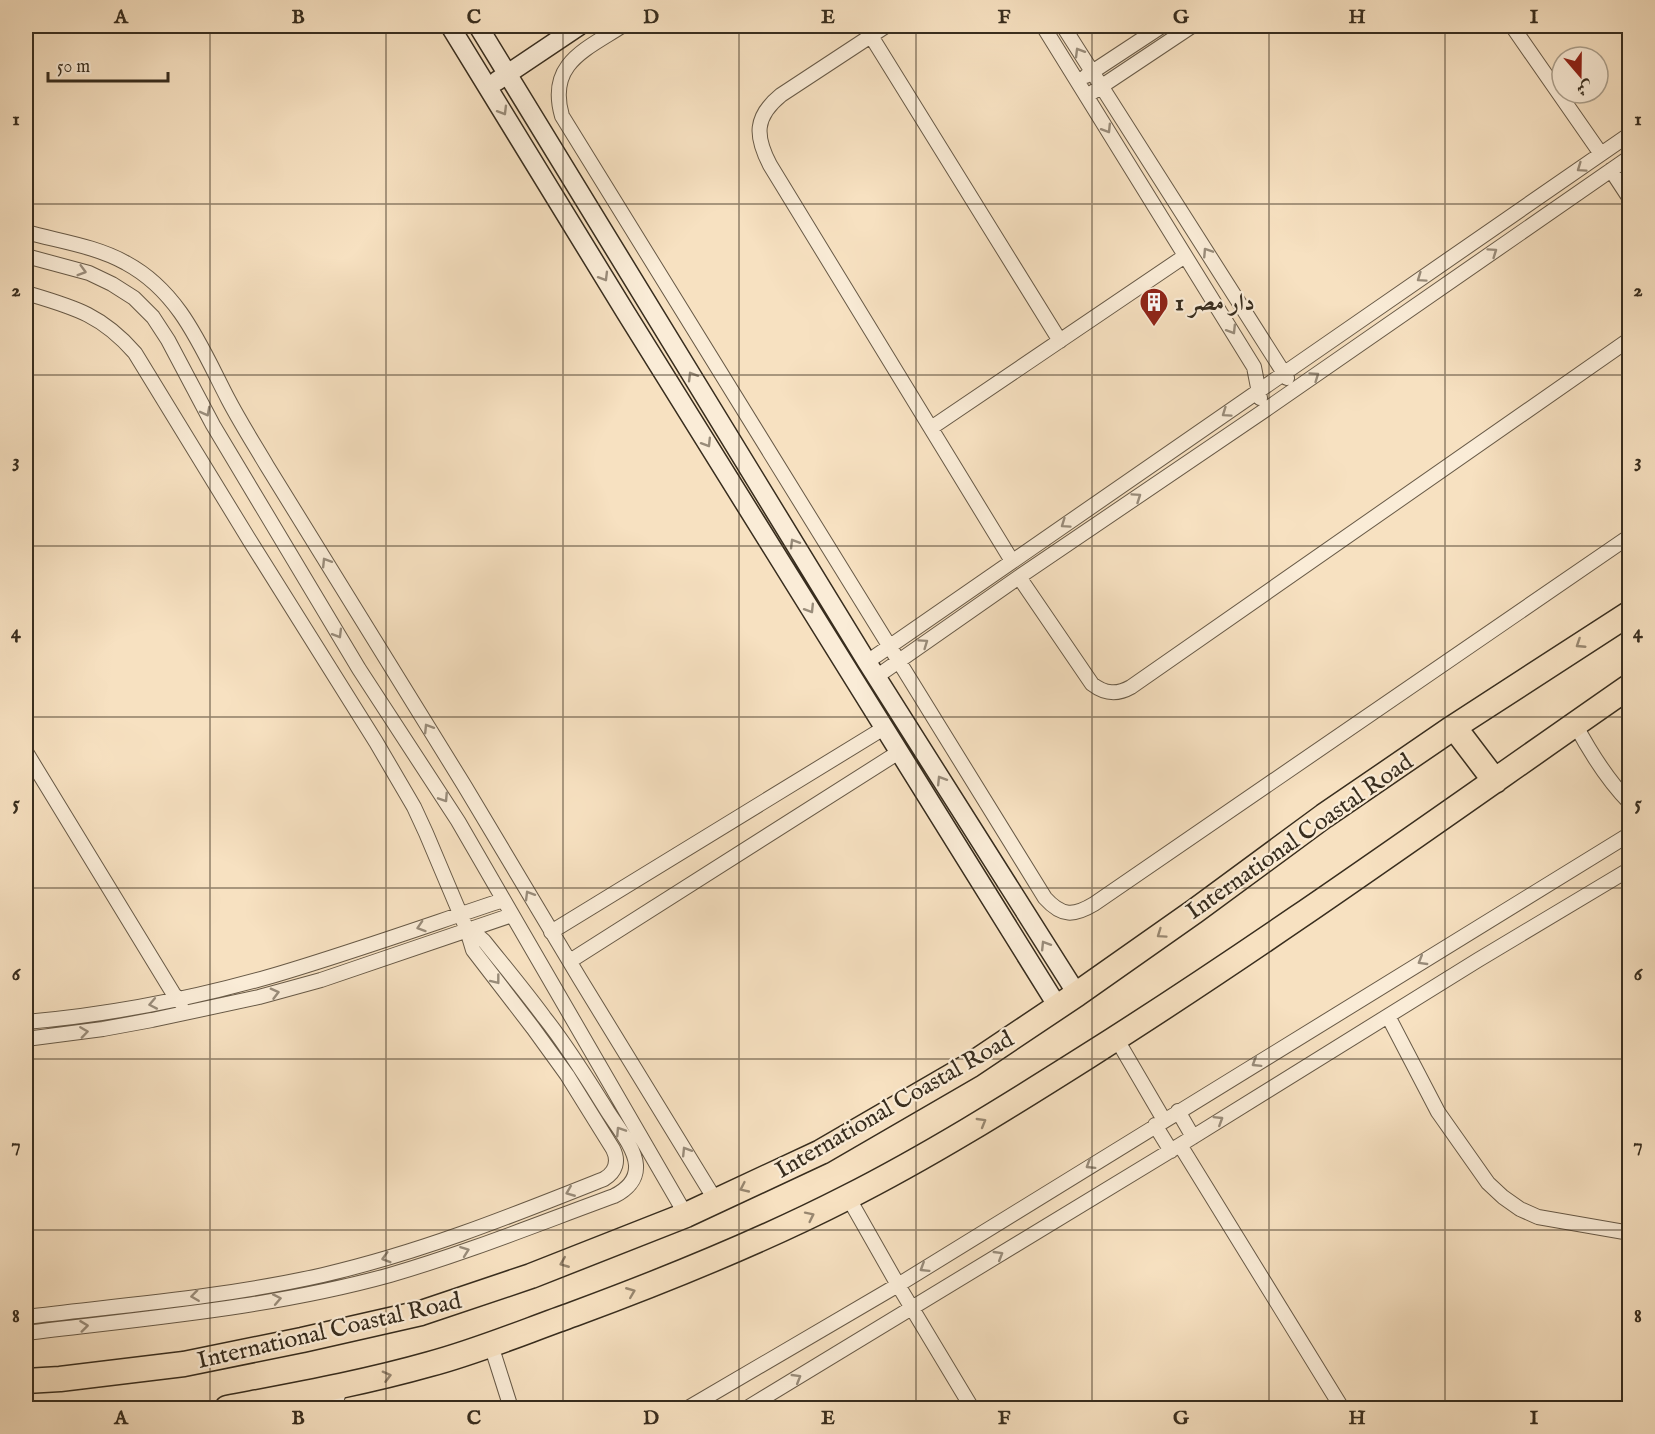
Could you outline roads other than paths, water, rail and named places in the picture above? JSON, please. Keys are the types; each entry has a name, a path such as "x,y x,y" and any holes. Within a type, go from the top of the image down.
{"highway":[{"name":"International Coastal Road","path":"26,1382 184,1364 421,1313 531,1276 686,1215 821,1152 971,1065 1195,910 1324,816 1629,612"},
{"path":"227,1408 338,1397 378,1378 491,1345 623,1296 774,1233 848,1197 1003,1109 1224,969 1629,686"},
{"path":"1454,727 1495,781"}],"street":[{"path":"450,26 899,752 1067,1000"},
{"path":"478,26 871,669 1067,1000"},
{"path":"488,87 579,26"},
{"path":"622,26 574,58 564,70 558,85 558,101 562,116 1046,898 1063,912 1074,914 1104,897 1629,536"},
{"path":"886,26 771,104 760,124 761,144 770,165 1012,561"},
{"path":"1043,26 1254,367 1260,397 1268,408"},
{"path":"1063,26 1295,390"},
{"path":"1078,82 1162,26"},
{"path":"1087,96 1192,26"},
{"path":"1512,26 1601,154"},
{"path":"871,36 1059,340"},
{"path":"871,669 890,646 1629,134"},
{"path":"871,669 899,661 1295,390 1629,157"},
{"path":"1611,170 1629,199"},
{"path":"26,232 95,251 125,262 151,279 174,302 191,328 267,466 458,775 716,1201"},
{"path":"26,256 89,273 105,280 134,298 153,317 251,489 359,669 458,821 686,1215"},
{"path":"931,428 1185,256"},
{"path":"26,293 83,312 103,322 135,352 414,807 467,930 473,950 567,1075 613,1149 617,1162 615,1169 604,1179 451,1239 385,1259 339,1271 246,1289 166,1301 26,1317"},
{"path":"1019,577 1092,684 1106,692 1123,692 1629,339"},
{"path":"1575,724 1607,776 1629,803"},
{"path":"551,932 884,728"},
{"path":"26,752 177,999 192,1012"},
{"path":"570,961 899,752"},
{"path":"688,1408 898,1285 1629,834"},
{"path":"474,849 494,836"},
{"path":"747,1408 1629,869"},
{"path":"26,1022 80,1016 177,999 268,977 503,900"},
{"path":"26,1039 103,1029 248,1000 302,986 512,915"},
{"path":"26,1334 251,1304 328,1290 390,1275 457,1254 624,1191 631,1183 636,1164 628,1143 546,1018 484,941 467,930"},
{"path":"558,991 580,979"},
{"path":"1388,1016 1438,1112 1488,1183 1503,1197 1520,1209 1538,1217 1629,1233"},
{"path":"1116,1038 1175,1148 1342,1408"},
{"path":"1178,1111 1193,1137"},
{"path":"615,1169 635,1173"},
{"path":"848,1197 911,1308 972,1408"},
{"path":"491,1345 511,1408"}],"place":[{"name":"دار مصر 1","path":"1154,328"}]}
